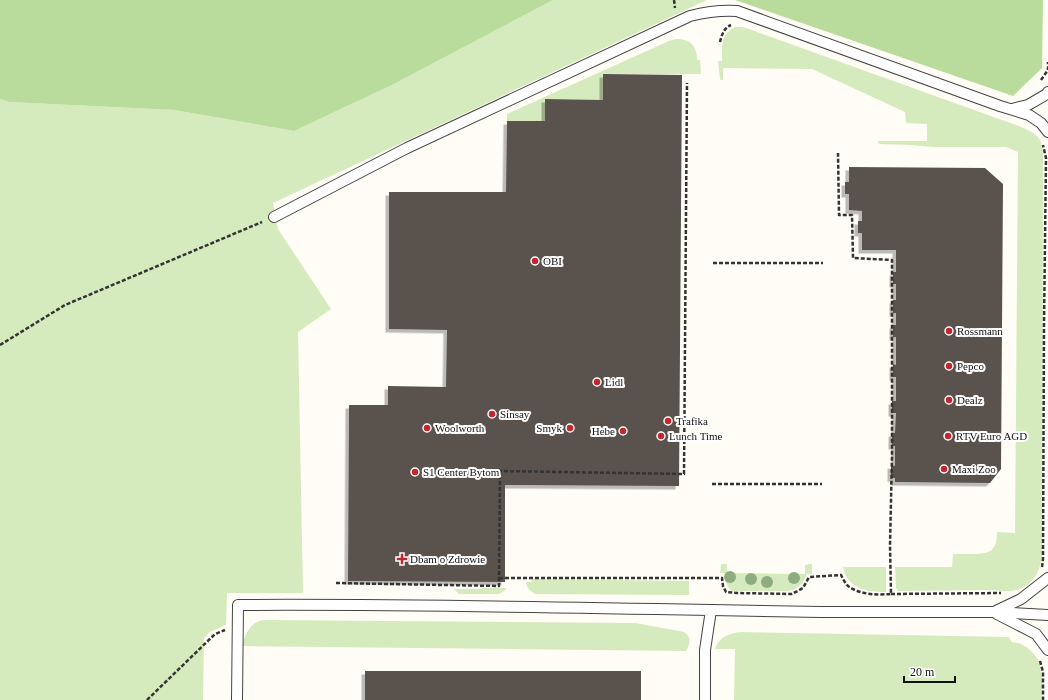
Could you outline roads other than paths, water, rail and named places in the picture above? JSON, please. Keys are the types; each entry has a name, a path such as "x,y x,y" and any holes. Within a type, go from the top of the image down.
{"lane":[{"path":"274,217 407,148 690,16 705,12 737,11 1000,106 1029,115 1041,123 1048,132"},
{"path":"1012,109 1028,105 1048,92"},
{"path":"994,612 1021,599 1048,578"},
{"path":"237,700 238,605 517,606 821,612 994,612 1048,615"},
{"path":"705,700 705,650 711,610"},
{"path":"994,612 1036,634 1048,650"}],"place":[{"name":"OBI","path":"535,261"},
{"name":"Rossmann","path":"949,331"},
{"name":"Pepco","path":"949,366"},
{"name":"Lidl","path":"597,382"},
{"name":"Dealz","path":"949,400"},
{"name":"Sinsay","path":"492,414"},
{"name":"Trafika","path":"668,421"},
{"name":"Woolworth","path":"427,428"},
{"name":"Smyk","path":"570,428"},
{"name":"Hebe","path":"623,431"},
{"name":"Lunch Time","path":"661,436"},
{"name":"RTV Euro AGD","path":"948,436"},
{"name":"Maxi Zoo","path":"944,469"},
{"name":"S1 Center Bytom","path":"415,472"},
{"name":"Dbam o Zdrowie","path":"402,559"}]}
